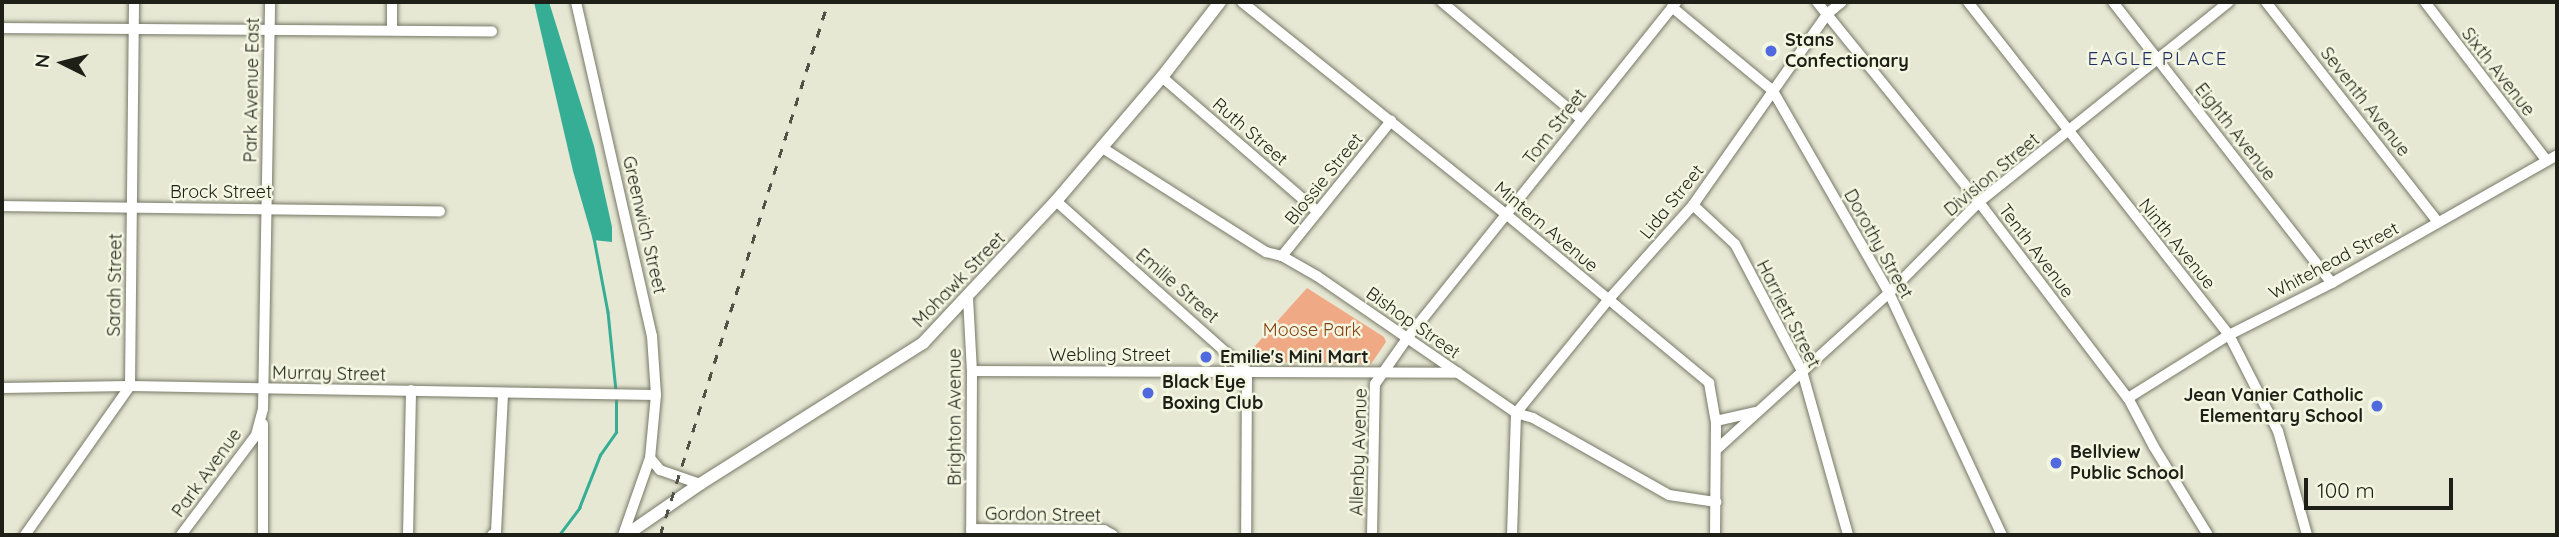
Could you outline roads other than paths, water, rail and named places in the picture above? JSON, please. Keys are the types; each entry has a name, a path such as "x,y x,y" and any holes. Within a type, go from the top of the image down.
{"street":[{"name":"Sarah Street","path":"130,386 134,2"},
{"name":"Park Avenue East","path":"265,389 265,208 270,2"},
{"path":"392,2 392,29"},
{"name":"Greenwich Street","path":"576,2 652,336 656,395 650,458 625,535"},
{"name":"Mohawk Street","path":"625,535 700,484 923,343 1056,201 1162,77 1220,2"},
{"name":"Mintern Avenue","path":"1242,2 1507,215 1709,383 1716,421 1715,535"},
{"path":"1442,2 1581,118"},
{"name":"Tenth Avenue","path":"1817,2 1979,202 2128,398 2154,447 2208,535"},
{"name":"Lida Street","path":"1516,414 1609,299 1693,205 1827,15 1842,2"},
{"name":"Ninth Avenue","path":"1968,2 2230,335 2278,430 2307,535"},
{"name":"Eighth Avenue","path":"2113,2 2332,282"},
{"name":"Division Street","path":"1717,449 1889,293 1979,202 2228,2"},
{"name":"Seventh Avenue","path":"2266,2 2438,222"},
{"name":"Sixth Avenue","path":"2425,2 2547,161"},
{"name":"Tom Street","path":"1382,372 1674,4"},
{"name":"Dorothy Street","path":"1674,4 1773,91 1889,293 2002,535"},
{"path":"2,28 392,29 492,32"},
{"name":"Ruth Street","path":"1162,77 1318,212"},
{"name":"Blossie Street","path":"1282,256 1391,121"},
{"name":"Bishop Street","path":"1101,147 1266,252 1282,256 1408,337 1516,414 1533,418 1669,495 1716,502"},
{"name":"Whitehead Street","path":"2128,398 2230,335 2332,282 2557,155"},
{"name":"Emilie Street","path":"1056,201 1247,370"},
{"name":"Harriett Street","path":"1693,205 1735,244 1802,371 1848,535"},
{"name":"Brock Street","path":"2,206 440,211"},
{"name":"Brighton Avenue","path":"968,298 972,371 971,532"},
{"path":"1246,535 1247,370"},
{"name":"Webling Street","path":"972,371 1247,370 1458,373"},
{"name":"Allenby Avenue","path":"1372,535 1375,384 1382,372"},
{"path":"25,535 130,386"},
{"name":"Murray Street","path":"2,388 130,386 656,395"},
{"name":"Park Avenue","path":"181,535 256,435 265,389"},
{"path":"408,535 411,390"},
{"path":"494,533 503,394"},
{"path":"263,410 263,535"},
{"name":"Division Street","path":"1716,421 1756,412"},
{"path":"1512,535 1516,414"},
{"path":"650,458 660,471 700,484"},
{"name":"Gordon Street","path":"971,532 1104,530 1113,535"}],"water":[{"path":"534,2 549,2 594,146 612,227 612,242 593,240 573,171"}],"waterway":[{"path":"594,238 608,312 616,391"},
{"path":"559,535 579,508 600,455 616,432 616,397"}],"railway":[{"path":"660,535 828,2"}],"place":[{"name":"Stans Confectionary","path":"1771,51"},
{"name":"Emilie's Mini Mart","path":"1206,357"},
{"name":"Black Eye Boxing Club","path":"1148,393"},
{"name":"Jean Vanier Catholic Elementary School","path":"2377,406"},
{"name":"Bellview Public School","path":"2056,463"}],"district":[{"name":"EAGLE PLACE","path":"2158,59"}],"park label":[{"name":"Moose Park","path":"1312,330"}]}
